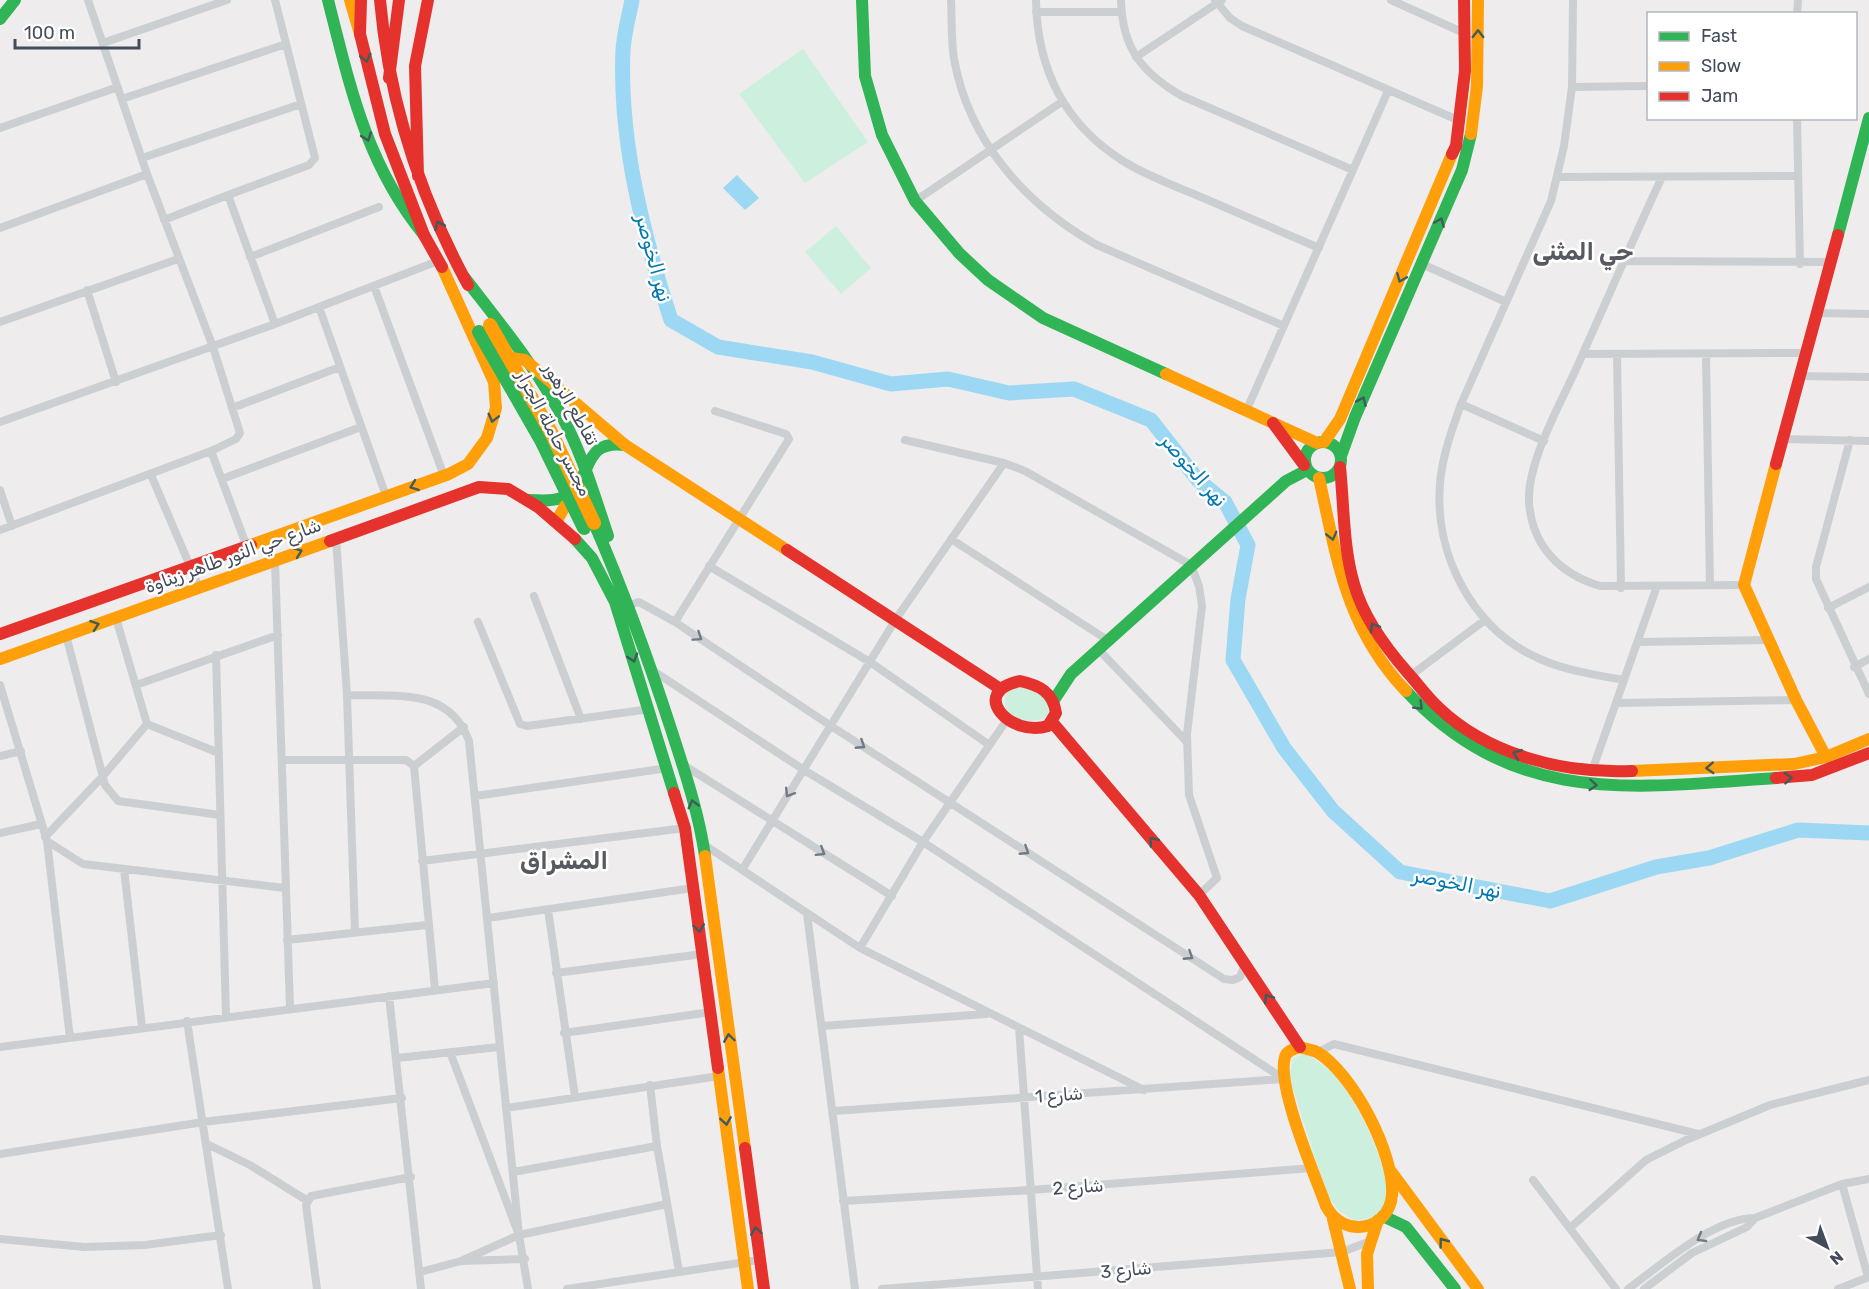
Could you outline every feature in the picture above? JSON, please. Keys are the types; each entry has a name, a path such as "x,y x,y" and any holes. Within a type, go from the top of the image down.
{"main road":[{"path":"0,19 15,0"},
{"path":"328,0 360,119 373,155 400,205 424,235"},
{"path":"350,0 385,134 424,235 438,261 458,281"},
{"path":"360,0 360,34"},
{"path":"380,0 390,78 418,176 494,382"},
{"path":"390,78 399,0"},
{"path":"418,176 412,95 419,30 428,0"},
{"path":"862,0 864,68 872,107 897,169 915,201 959,253 988,280 1020,304 1066,329 1273,422 1335,446 1340,461 1348,553 1354,585 1376,630 1410,676 1439,708 1487,741 1532,760 1592,771 1794,764 1826,757 1869,739"},
{"path":"1306,467 1306,454 1321,442 1340,419 1448,171 1460,121 1465,71 1464,0"},
{"path":"1319,478 1329,478 1340,461 1355,417 1422,264 1470,144 1477,95 1478,0"},
{"path":"1826,757 1796,700 1744,585 1798,376 1868,124"},
{"name":"مجسر حاملة الجرار","path":"458,281 485,328 535,430 589,526 624,602"},
{"name":"تقاطع الزهور","path":"458,281 511,339 556,408 585,468 624,602"},
{"path":"484,358 492,359 501,356 508,349 511,339"},
{"path":"494,382 494,373 501,362 511,358 525,360 625,444 999,687"},
{"name":"شارع حي النور طاهر زيناوة","path":"0,634 444,476 468,464 487,438 493,423 496,408 494,382"},
{"path":"1273,422 1306,467 1319,478 1344,589 1360,629 1400,685 1430,717 1448,731 1499,761 1563,782 1600,786 1686,784 1812,775 1869,753"},
{"path":"527,500 565,497 578,486 585,468 599,447 612,442 625,444"},
{"path":"999,687 1014,681 1038,684 1055,682 1071,674 1286,481 1306,467"},
{"name":"شارع حي النور طاهر زيناوة","path":"0,659 478,487 508,489 527,500"},
{"path":"556,522 559,512 573,500 586,497 596,501"},
{"path":"1326,504 1335,497 1343,500"},
{"path":"527,500 572,535 624,602 652,670 682,764 703,844 753,1261 748,1289"},
{"path":"624,602 650,708 686,828 719,1076 753,1261 764,1289"},
{"path":"1054,700 1071,674"},
{"path":"999,687 996,701 1006,721 1016,726 1036,729 1052,722 1055,713 1054,700 1047,689 1038,684"},
{"path":"1052,722 1199,895 1300,1047"},
{"path":"1686,769 1686,784"},
{"path":"1350,1289 1333,1219 1313,1168 1284,1079 1284,1056 1289,1051 1300,1047 1318,1052 1349,1083 1372,1124 1390,1170 1478,1289"},
{"path":"1368,1289 1365,1271 1368,1242 1392,1196 1390,1170"},
{"path":"1333,1219 1361,1227 1381,1218 1406,1227 1455,1289"}],"street":[{"path":"0,530 151,475 211,451 239,436 213,347 147,174 88,0"},
{"path":"103,43 227,0"},
{"path":"164,220 314,163 315,158 275,0"},
{"path":"951,0 952,39 957,72 967,105 991,151 1029,196 1077,233 1127,260 1284,326"},
{"path":"1036,0 1041,54 1063,101 1092,137 1123,162 1319,248"},
{"path":"1121,0 1121,12 1129,44 1136,57 1156,80 1182,96 1353,170"},
{"path":"1391,0 1464,33"},
{"path":"1574,0 1572,87 1557,177 1546,215 1461,404 1443,463 1440,485 1441,524 1453,569 1485,620 1498,634 1540,659 1570,670 1624,681"},
{"path":"1136,57 1218,1 1242,26 1460,121"},
{"path":"1036,12 1121,12"},
{"path":"123,99 286,44"},
{"path":"1572,87 1647,86"},
{"path":"0,128 118,87"},
{"path":"1247,409 1388,91"},
{"path":"915,201 1063,101"},
{"path":"142,158 301,104"},
{"path":"1797,120 1800,264"},
{"path":"0,228 147,174"},
{"path":"1557,177 1798,176"},
{"path":"1662,177 1622,261 1544,441 1531,480 1529,500 1531,520 1538,539 1549,556 1564,570 1581,580 1600,586 1621,588 1744,585"},
{"path":"228,195 275,324"},
{"path":"250,257 380,207"},
{"path":"0,322 178,259"},
{"path":"0,422 213,347 438,261"},
{"path":"1622,261 1800,264 1830,262"},
{"path":"1422,264 1506,302"},
{"path":"374,286 444,476"},
{"path":"87,290 116,382"},
{"path":"319,307 386,496"},
{"path":"1816,314 1869,315"},
{"path":"1583,354 1805,353"},
{"path":"1617,355 1621,588"},
{"path":"1706,355 1710,585"},
{"path":"232,408 340,367"},
{"path":"1798,376 1869,377"},
{"path":"1461,404 1544,441"},
{"path":"675,622 789,439 786,434 715,411"},
{"path":"222,479 361,428"},
{"path":"1783,439 1869,441"},
{"path":"905,440 1004,463 1045,482 1193,563 1202,595 1202,620 1187,742 1189,795 1217,878 1199,895"},
{"path":"1850,440 1816,567 1816,579 1854,667 1869,694"},
{"path":"211,451 247,546"},
{"path":"742,870 896,619 1004,463"},
{"path":"151,475 199,587"},
{"path":"0,490 12,526"},
{"path":"336,538 349,760 354,932"},
{"path":"951,539 1104,646 1187,742"},
{"path":"275,561 284,760 285,888 290,1008"},
{"path":"709,566 870,662 988,744"},
{"path":"1592,771 1657,586"},
{"path":"1828,608 1869,587"},
{"path":"534,596 581,719"},
{"path":"624,602 639,602 675,622 831,726 1224,979 1233,980 1240,976 1244,970 1244,962"},
{"path":"116,618 147,724"},
{"path":"1410,676 1485,620"},
{"path":"478,622 520,724 527,726 650,708"},
{"path":"66,635 105,785 118,801 220,815"},
{"path":"136,685 278,635"},
{"path":"1639,642 1768,640"},
{"path":"216,655 226,1016"},
{"path":"1854,667 1869,659"},
{"path":"652,670 804,770 923,842 1284,1079"},
{"path":"0,685 46,839 70,1038"},
{"path":"346,695 426,699 446,709 464,727 469,741 519,1235"},
{"path":"1617,704 1796,700"},
{"path":"860,948 923,842 988,744 1006,721"},
{"path":"46,839 147,724"},
{"path":"147,724 219,753"},
{"path":"414,766 464,727"},
{"path":"0,756 21,751"},
{"path":"284,760 406,760 414,766 427,925 435,989"},
{"path":"682,764 892,896"},
{"path":"476,796 668,768"},
{"path":"0,833 41,824"},
{"path":"422,861 686,828"},
{"path":"46,839 83,864 285,888"},
{"path":"703,844 860,948 1144,1090"},
{"path":"124,868 142,1027"},
{"path":"488,918 693,888"},
{"path":"548,909 575,1097"},
{"path":"807,914 855,1289"},
{"path":"287,940 427,925"},
{"path":"556,974 702,954"},
{"path":"0,1047 494,983"},
{"path":"389,996 411,1177 421,1289"},
{"path":"564,1033 711,1012"},
{"path":"822,1026 989,1013"},
{"path":"187,1021 228,1289"},
{"path":"1019,1028 1038,1289"},
{"path":"1318,1052 1334,1044 1698,1134"},
{"path":"397,1058 499,1047"},
{"path":"450,1052 519,1235 525,1259 528,1289"},
{"path":"506,1108 719,1076"},
{"name":"شارع 1","path":"834,1112 1284,1079"},
{"path":"1570,1228 1646,1160 1698,1134 1770,1106 1869,1080"},
{"path":"650,1085 657,1146 679,1271"},
{"path":"0,1154 203,1122 402,1098"},
{"path":"207,1144 250,1165 308,1202"},
{"path":"513,1172 657,1146"},
{"name":"شارع 2","path":"843,1201 1031,1190 1313,1168"},
{"path":"317,1289 306,1205 311,1196 411,1177"},
{"path":"1628,1289 1674,1254 1714,1231 1743,1218 1755,1218 1842,1184 1869,1179"},
{"path":"1533,1180 1616,1289"},
{"path":"1838,1289 1869,1277 1842,1184"},
{"path":"420,1272 461,1261 519,1235 667,1204"},
{"path":"1644,1289 1692,1253 1747,1227 1755,1218"},
{"path":"0,1239 84,1247 145,1245 221,1235"},
{"name":"شارع 3","path":"882,1289 1342,1252 1368,1242"},
{"path":"461,1261 525,1259"},
{"path":"567,1289 593,1288 679,1271 753,1261"}],"green space":[{"path":"803,49 868,142 805,183 739,94"},
{"path":"836,226 871,268 841,294 805,252"},
{"path":"1012,687 1040,689 1052,706 1049,715 1030,721 1013,716 1005,704 1006,696"},
{"path":"1304,1053 1315,1059 1339,1080 1350,1095 1373,1140 1387,1186 1386,1200 1375,1217 1355,1221 1339,1211 1327,1195 1289,1077 1293,1059"}],"water":[{"path":"737,175 759,198 745,210 723,188"}],"waterway":[{"name":"نهر الخوصر","path":"632,0 623,50 623,84 629,153 642,221 671,320 718,347 812,362 891,384 948,379 1009,393 1074,389 1151,420 1198,480 1225,502 1248,545 1238,599 1233,660 1284,748 1333,811 1400,872 1550,901 1656,867 1709,858 1798,830 1869,833"}],"traffic: fast":[{"path":"0,19 15,0"},
{"path":"328,0 362,123 388,180 404,208 424,235"},
{"path":"862,0 865,76 882,135 915,201 959,253 988,280 1043,318 1166,374"},
{"path":"1838,235 1869,118"},
{"path":"1341,456 1355,417 1462,170 1471,134"},
{"path":"464,277 546,388 580,455 608,536"},
{"path":"479,332 541,440 584,528"},
{"path":"1323,442 1336,447 1341,460 1336,473 1323,478 1310,473 1305,460 1310,447 1323,442"},
{"path":"528,500 557,499 572,492 593,456 600,449 610,445 625,445"},
{"path":"1054,700 1071,674 1286,481 1307,470"},
{"path":"594,523 626,601 663,705 691,793 705,856"},
{"path":"575,539 592,558 615,602 674,793"},
{"path":"1406,691 1447,728 1490,755 1533,772 1578,782 1624,785 1673,785 1776,778"},
{"path":"1383,1216 1406,1227 1455,1289"}],"traffic: slow":[{"path":"350,0 360,34"},
{"path":"1471,134 1477,86 1478,0"},
{"path":"1324,442 1340,419 1452,154"},
{"path":"251,545 449,474 468,464 487,438 496,408 494,382 442,267"},
{"path":"490,325 551,432 594,523"},
{"path":"500,363 511,358 525,360 625,445 787,550"},
{"path":"1166,374 1317,443"},
{"path":"1776,464 1744,585 1796,700 1826,757"},
{"path":"1319,478 1339,564 1357,617 1370,643 1406,691"},
{"path":"556,522 565,506 580,498"},
{"path":"0,659 330,541"},
{"path":"1632,771 1794,764 1826,757 1869,739"},
{"path":"705,856 745,1148"},
{"path":"1300,1047 1317,1052 1331,1063 1357,1096 1379,1138 1387,1159 1392,1195 1383,1217 1374,1223 1354,1227 1343,1223 1326,1206 1298,1130 1286,1088 1285,1057 1289,1051 1300,1047"},
{"path":"718,1068 748,1289"},
{"path":"1390,1170 1478,1289"},
{"path":"1333,1219 1350,1289"},
{"path":"1368,1289 1367,1254 1378,1220"}],"traffic: jam":[{"path":"361,0 360,34 385,134 424,235 442,267"},
{"path":"380,0 391,75 409,147 435,217 468,285"},
{"path":"389,78 399,0"},
{"path":"418,176 415,66 428,0"},
{"path":"1452,154 1456,146 1465,71 1464,0"},
{"path":"1776,464 1838,235"},
{"path":"1273,423 1304,465"},
{"path":"1340,467 1350,570 1358,596 1369,620 1384,643 1434,703 1458,724 1480,738 1528,758 1580,769 1632,771"},
{"path":"330,541 479,487 508,489 538,507 575,539"},
{"path":"0,634 251,545"},
{"path":"787,550 999,688"},
{"path":"1020,681 1039,687 1052,700 1056,713 1048,726 1034,728 1020,726 1000,712 996,703 997,694 1005,687 1020,681"},
{"path":"1052,722 1199,895 1300,1047"},
{"path":"1776,778 1812,775 1869,753"},
{"path":"674,793 685,828 718,1068"},
{"path":"745,1148 764,1289"}],"district":[{"name":"حي المثنى","path":"1583,252"},
{"name":"المشراق","path":"564,861"}]}
